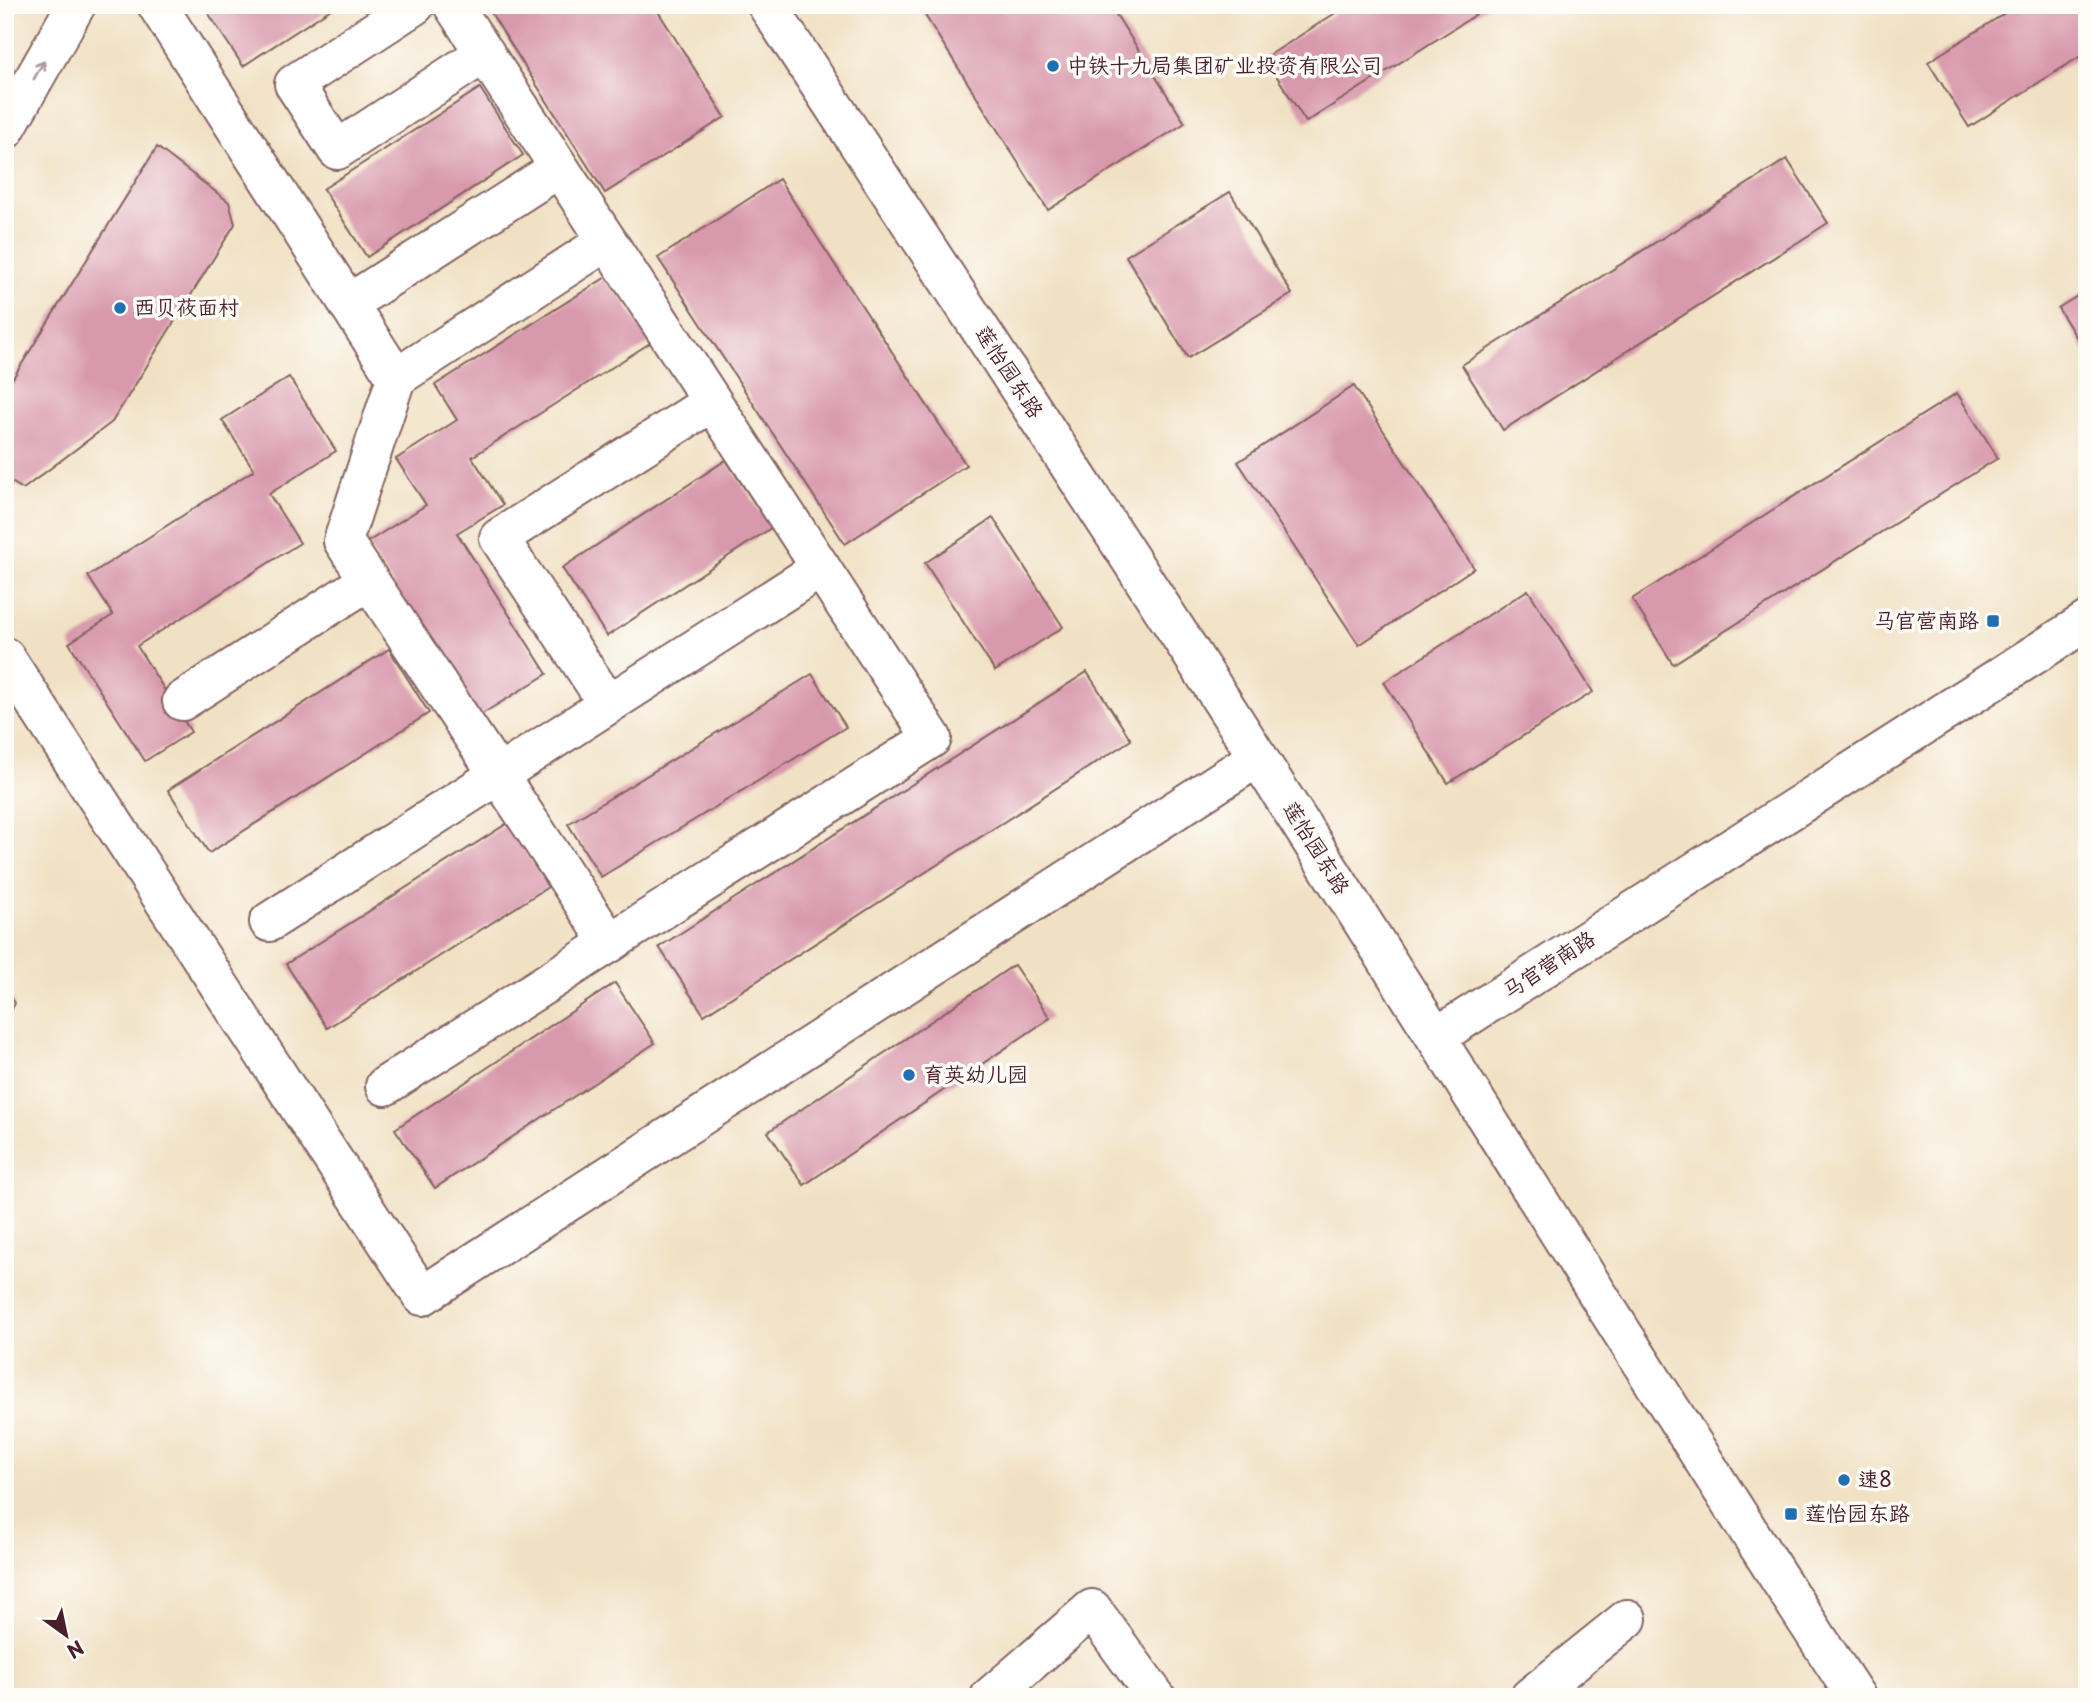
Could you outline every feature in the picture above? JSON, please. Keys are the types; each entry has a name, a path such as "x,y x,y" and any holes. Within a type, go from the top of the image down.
{"street":[{"path":"5,130 76,5"},
{"path":"157,5 396,378"},
{"path":"415,5 294,84 337,150 485,53"},
{"path":"385,1086 932,738 453,5"},
{"name":"莲怡园东路","path":"768,5 1056,442 1856,1697"},
{"path":"348,304 559,168"},
{"path":"607,242 396,378 343,541 610,943"},
{"path":"608,704 499,538 712,402"},
{"path":"269,922 821,568"},
{"path":"182,701 368,581"},
{"name":"马官营南路","path":"1436,1037 2087,621"},
{"path":"5,657 422,1296 1258,757"},
{"path":"990,1697 1092,1609 1156,1697"},
{"path":"1530,1697 1628,1619"}],"building":[{"path":"203,5 337,5 243,66"},
{"path":"486,5 654,5 725,117 605,193"},
{"name":"中铁十九局集团矿业投资有限公司","path":"926,5 1110,5 1185,123 1048,210 921,9"},
{"path":"1348,5 1491,5 1306,122 1265,58"},
{"path":"2018,5 2087,5 2087,52 1969,127 1928,62"},
{"path":"480,88 523,155 367,257 323,189"},
{"name":"西贝莜面村","path":"157,147 229,202 235,224 112,422 23,489 5,478 5,391"},
{"path":"1787,159 1828,223 1503,430 1462,365"},
{"path":"779,179 966,465 845,544 658,258"},
{"path":"1230,192 1292,294 1188,358 1126,256"},
{"path":"608,276 650,343 472,457 503,505 457,533 547,674 477,717 366,543 426,505 396,459 457,420 435,385"},
{"path":"2087,290 2087,354 2058,308"},
{"path":"289,377 336,451 269,494 300,543 137,646 191,732 145,761 69,643 113,615 88,576 254,470 222,420"},
{"path":"1354,386 1474,568 1359,645 1238,462"},
{"path":"1957,393 1998,458 1673,664 1632,599"},
{"path":"726,460 771,528 607,636 562,568"},
{"path":"993,518 1063,627 995,671 925,563"},
{"path":"1528,590 1593,692 1448,783 1384,682"},
{"path":"389,649 429,713 209,853 168,790"},
{"path":"1087,672 1131,740 704,1015 659,947"},
{"path":"812,674 846,727 601,877 568,824"},
{"path":"508,823 548,887 327,1028 286,964"},
{"name":"育英幼儿园","path":"1014,965 1050,1018 804,1185 768,1132"},
{"path":"615,983 655,1043 435,1188 395,1129"},
{"path":"5,989 15,1003 5,1022"}],"place":[{"name":"中铁十九局集团矿业投资有限公司","path":"1053,66"},
{"name":"西贝莜面村","path":"120,308"},
{"name":"马官营南路","path":"1993,621"},
{"name":"育英幼儿园","path":"909,1075"},
{"name":"速8","path":"1844,1480"},
{"name":"莲怡园东路","path":"1791,1514"}]}
